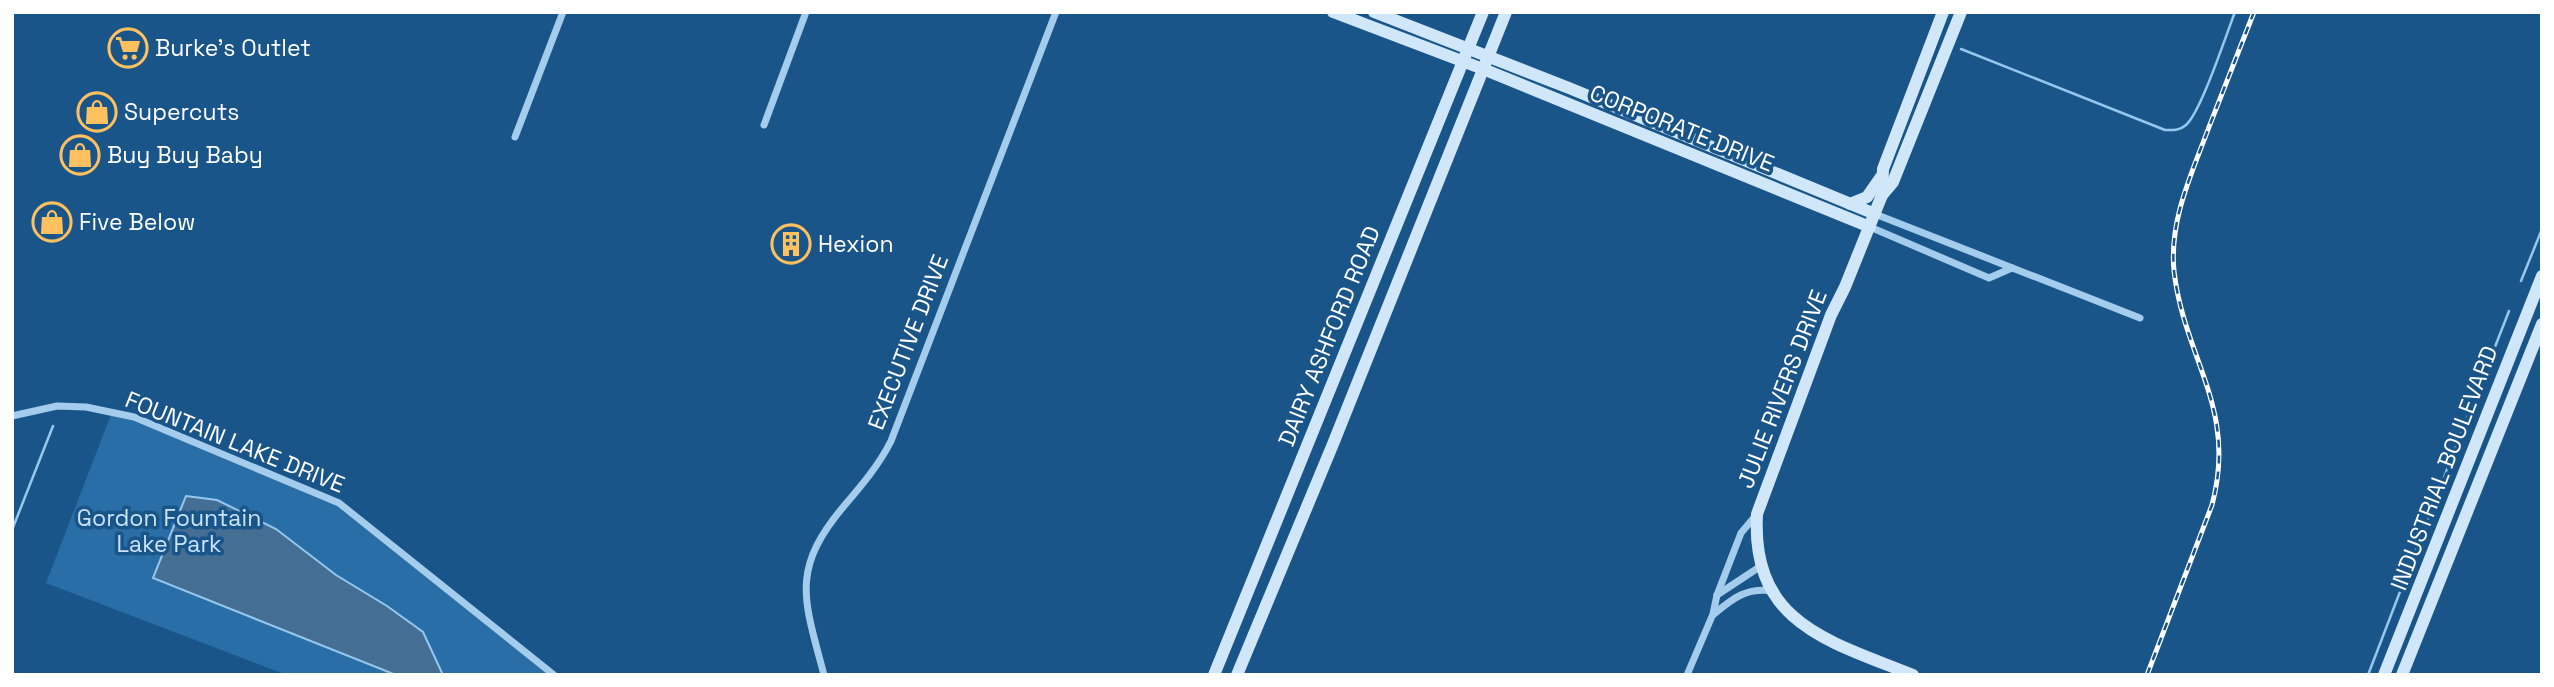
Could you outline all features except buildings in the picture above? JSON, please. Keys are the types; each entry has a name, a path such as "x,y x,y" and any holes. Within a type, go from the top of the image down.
{"street":[{"path":"515,137 563,12"},
{"path":"764,125 806,12"},
{"name":"EXECUTIVE DRIVE","path":"824,675 806,599 808,561 826,528 881,462 891,441 1056,12"},
{"name":"CORPORATE DRIVE","path":"1333,12 1483,69 1989,278 2012,268"},
{"name":"DAIRY ASHFORD ROAD","path":"1213,675 1483,12"},
{"name":"DAIRY ASHFORD ROAD","path":"1237,675 1333,444 1506,12"},
{"name":"JULIE RIVERS DRIVE","path":"1882,195 1881,177 1943,12"},
{"name":"JULIE RIVERS DRIVE","path":"1687,675 1713,614 1717,595 1741,533 1757,514 1810,366 1882,195 1893,182 1960,13"},
{"path":"1376,29 1378,14"},
{"name":"CORPORATE DRIVE","path":"1378,14 2140,318"},
{"path":"1672,146 1677,133"},
{"path":"1850,204 1867,197 1881,177"},
{"path":"1909,243 1914,229"},
{"name":"INDUSTRIAL BOULEVARD","path":"2384,675 2542,276"},
{"name":"INDUSTRIAL BOULEVARD","path":"2402,675 2542,324"},
{"name":"FOUNTAIN LAKE DRIVE","path":"12,416 57,406 86,407 134,417 339,503 554,675"},
{"path":"1311,435 1333,444"},
{"path":"1757,514 1757,548 1761,565 1773,591 1795,619 1818,636 1913,675"},
{"path":"1274,527 1295,535"},
{"path":"1717,595 1761,565"},
{"path":"1713,614 1734,597 1746,592 1761,589 1773,591"}],"green space":[{"name":"Gordon Fountain Lake Park","path":"112,412 339,503 556,675 287,675 46,583"}],"shaded area":[{"path":"186,496 217,500 276,529 336,575 387,606 423,632 443,675 396,675 153,578"}],"waterway":[{"path":"1961,49 2165,130 2176,130 2186,125 2199,105 2235,12"},
{"path":"2521,281 2542,229"},
{"path":"2455,449 2509,311"},
{"path":"12,530 53,426"},
{"path":"2368,675 2448,467"}],"railway":[{"path":"2147,675 2212,505 2218,471 2214,412 2188,331 2174,271 2175,233 2189,179 2254,12"}],"place":[{"name":"Burke's Outlet","path":"128,48"},
{"name":"Supercuts","path":"97,112"},
{"name":"Buy Buy Baby","path":"80,155"},
{"name":"Five Below","path":"52,222"},
{"name":"Hexion","path":"791,244"}]}
